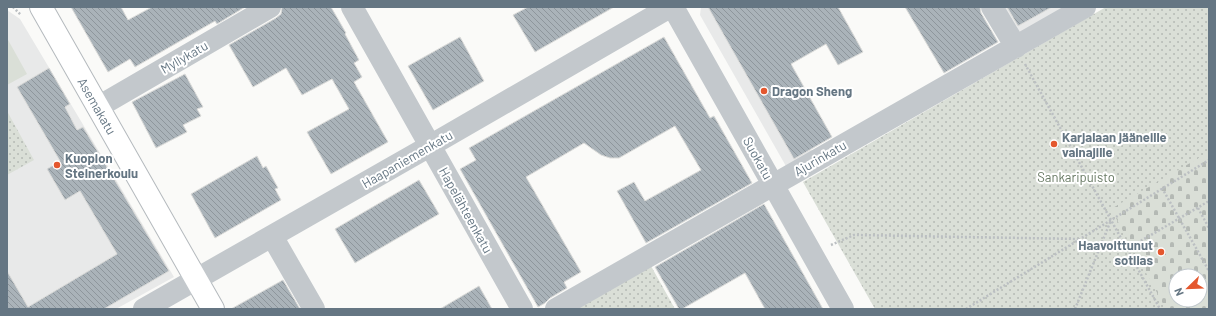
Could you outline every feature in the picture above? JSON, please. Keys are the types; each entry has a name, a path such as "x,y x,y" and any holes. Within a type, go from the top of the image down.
{"main road":[{"name":"Asemakatu","path":"41,7 213,309"}],"street":[{"name":"Myllykatu","path":"98,107 270,7"},
{"name":"Hapelähteenkatu","path":"352,7 522,309"},
{"name":"Haapaniemenkatu","path":"144,309 670,7"},
{"name":"Suokatu","path":"674,7 843,309"},
{"path":"992,7 1016,47"},
{"name":"Ajurinkatu","path":"556,309 1085,7"},
{"path":"272,236 314,309"}],"path":[{"path":"1027,67 1160,309"},
{"path":"966,309 1209,160"},
{"path":"1162,188 1209,271"},
{"path":"1127,249 1209,202"},
{"path":"1198,208 1209,228"},
{"path":"1075,309 1111,219"},
{"path":"830,245 854,235 1079,239"}],"shaded area":[{"path":"701,7 772,7 741,25 817,160 791,175 700,15"},
{"path":"992,7 1085,7 1016,47"},
{"name":"Kuopion Steinerkoulu","path":"7,10 20,19 174,277 116,309 7,309"}],"green space":[{"name":"Sankaripuisto","path":"1106,7 1209,7 1209,309 875,309 803,182"},
{"path":"7,38 27,74 7,85"},
{"path":"7,111 34,160 7,175"},
{"path":"1209,152 1209,309 1166,309 1111,209"},
{"path":"646,257 675,309 556,309"}],"building":[{"path":"71,7 121,7 128,20 152,7 245,7 217,24 215,21 135,67 130,59 108,72"},
{"path":"282,7 331,7 359,60 354,63 362,77 354,82 388,142 331,174 307,132 349,109 332,79 302,95 286,68 253,87 229,45 276,18 281,14"},
{"path":"528,7 614,7 535,52 513,15"},
{"path":"708,7 838,7 863,52 838,65 826,44 791,64 832,137 794,159"},
{"path":"905,7 980,7 981,13 998,42 944,73"},
{"path":"1007,7 1052,7 1018,26"},
{"path":"460,37 484,81 433,110 408,66"},
{"path":"664,37 710,118 714,116 752,183 646,243 617,191 634,182 645,201 701,170 675,126 619,158 610,158 601,155 584,143 526,177 581,272 564,282 567,288 538,307 460,169 476,160 469,148"},
{"path":"49,68 70,104 65,107 77,130 83,127 169,271 104,309 7,309 7,271 28,307 117,254 80,191 65,200 47,169 60,161 17,87"},
{"path":"185,74 203,107 197,109 201,116 183,125 187,132 156,148 132,102"},
{"path":"257,156 263,168 266,166 278,188 275,189 281,200 215,238 191,194"},
{"path":"419,180 439,214 355,263 335,229"},
{"path":"764,204 823,309 765,309 745,273 682,309 679,309 655,267"},
{"path":"283,280 300,309 231,309"},
{"path":"479,286 492,309 440,309"}],"place":[{"name":"Dragon Sheng","path":"764,91"},
{"name":"Karjalaan jääneille vainajille","path":"1054,144"},
{"name":"Kuopion Steinerkoulu","path":"57,165"},
{"name":"Haavoittunut sotilas","path":"1161,252"}]}
